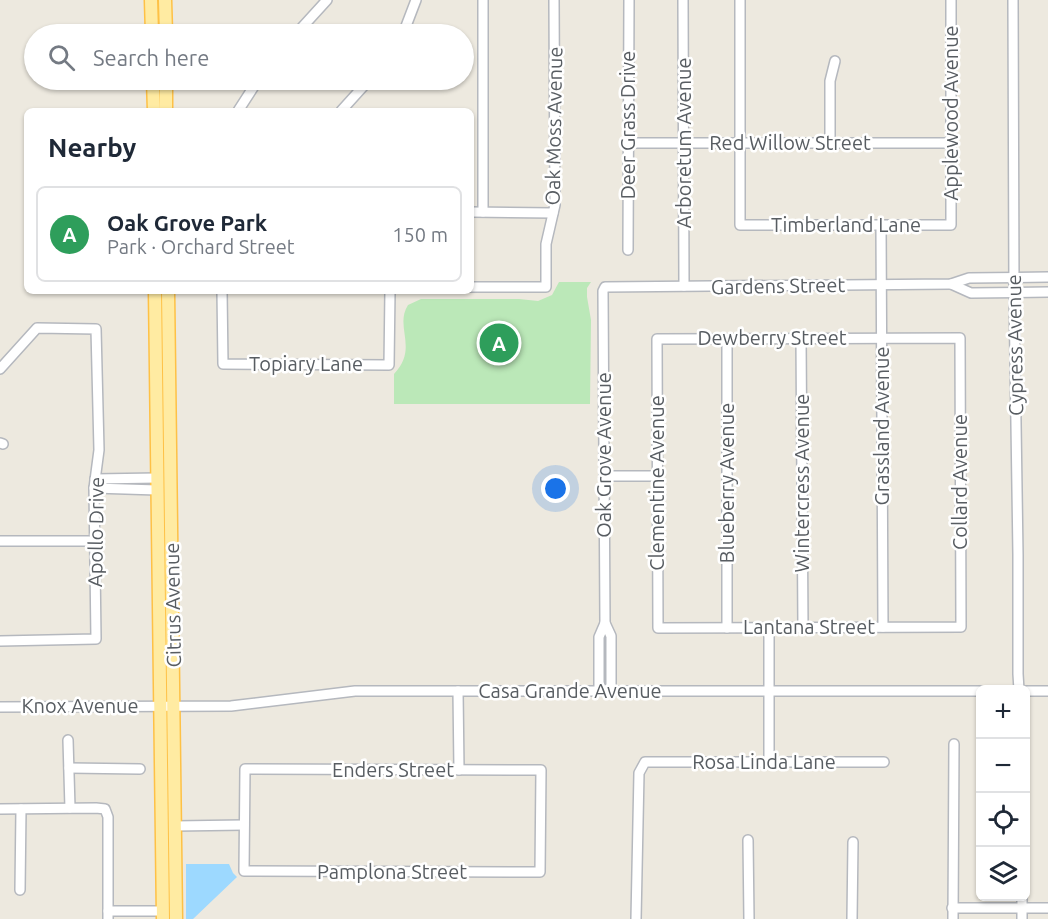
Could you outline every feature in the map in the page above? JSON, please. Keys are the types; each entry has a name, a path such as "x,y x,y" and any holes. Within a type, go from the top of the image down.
{"main road":[{"path":"151,0 152,24"},
{"path":"165,0 165,24"},
{"path":"153,90 154,108"},
{"path":"166,90 166,108"},
{"name":"Citrus Avenue","path":"155,294 163,915"},
{"name":"Citrus Avenue","path":"168,294 176,919"}],"street":[{"path":"305,24 327,0"},
{"path":"407,24 416,0"},
{"path":"483,0 483,212"},
{"name":"Oak Moss Avenue","path":"474,287 546,287 546,244 555,205 554,0"},
{"name":"Deer Grass Drive","path":"628,250 629,0"},
{"name":"Arboretum Avenue","path":"683,0 684,286"},
{"path":"740,0 742,143"},
{"name":"Applewood Avenue","path":"951,0 951,225"},
{"name":"Cypress Avenue","path":"1013,0 1019,685"},
{"path":"830,142 830,81 835,61"},
{"path":"240,108 252,90"},
{"path":"344,108 360,90"},
{"name":"Red Willow Street","path":"628,143 951,143"},
{"name":"Timberland Lane","path":"742,143 740,225 951,225"},
{"path":"474,212 553,213"},
{"name":"Grassland Avenue","path":"881,225 883,627"},
{"name":"Gardens Street","path":"605,287 951,284 969,278 1048,277"},
{"name":"Gardens Street","path":"951,284 970,293 1048,292"},
{"name":"Oak Grove Avenue","path":"605,287 603,291 605,623 610,636 611,690"},
{"name":"Topiary Lane","path":"222,294 223,364 388,365 390,294"},
{"name":"Apollo Drive","path":"0,369 37,328 96,329 99,450 94,484 96,639 0,641"},
{"name":"Wintercress Avenue","path":"801,338 803,627"},
{"name":"Dewberry Street","path":"657,339 960,338"},
{"name":"Collard Avenue","path":"960,338 960,627"},
{"name":"Clementine Avenue","path":"657,339 658,628"},
{"name":"Blueberry Avenue","path":"727,339 728,628"},
{"path":"604,476 657,476"},
{"path":"94,484 129,479 157,484"},
{"path":"129,479 126,484 129,489"},
{"path":"94,484 129,489 157,484"},
{"path":"0,541 94,541"},
{"name":"Oak Grove Avenue","path":"599,690 599,637 605,623"},
{"path":"769,627 770,761"},
{"name":"Lantana Street","path":"658,628 960,627"},
{"name":"Casa Grande Avenue","path":"161,706 250,705 336,691 976,691"},
{"path":"458,691 459,770"},
{"path":"1030,691 1048,691"},
{"name":"Knox Avenue","path":"0,707 161,706"},
{"path":"68,740 70,808"},
{"path":"952,919 954,744"},
{"name":"Rosa Linda Lane","path":"636,919 639,773 645,762 884,762"},
{"path":"69,768 140,770"},
{"name":"Enders Street","path":"244,825 245,769 541,770 540,872"},
{"path":"0,809 105,809 108,817 108,915 163,915"},
{"path":"20,891 21,809"},
{"path":"175,826 244,825"},
{"name":"Pamplona Street","path":"244,825 244,871 540,872"},
{"path":"748,840 749,919"},
{"path":"852,919 853,842"},
{"path":"1022,901 1022,919"},
{"path":"952,908 1048,908"}],"green space":[{"path":"559,282 591,282 587,288 591,320 590,404 394,404 394,374 405,355 403,321 408,305 421,299 538,301 552,295"}],"water":[{"path":"186,864 229,864 237,877 193,919 186,919"}],"place":[{"name":"Oak Grove Park","path":"499,343"}]}
